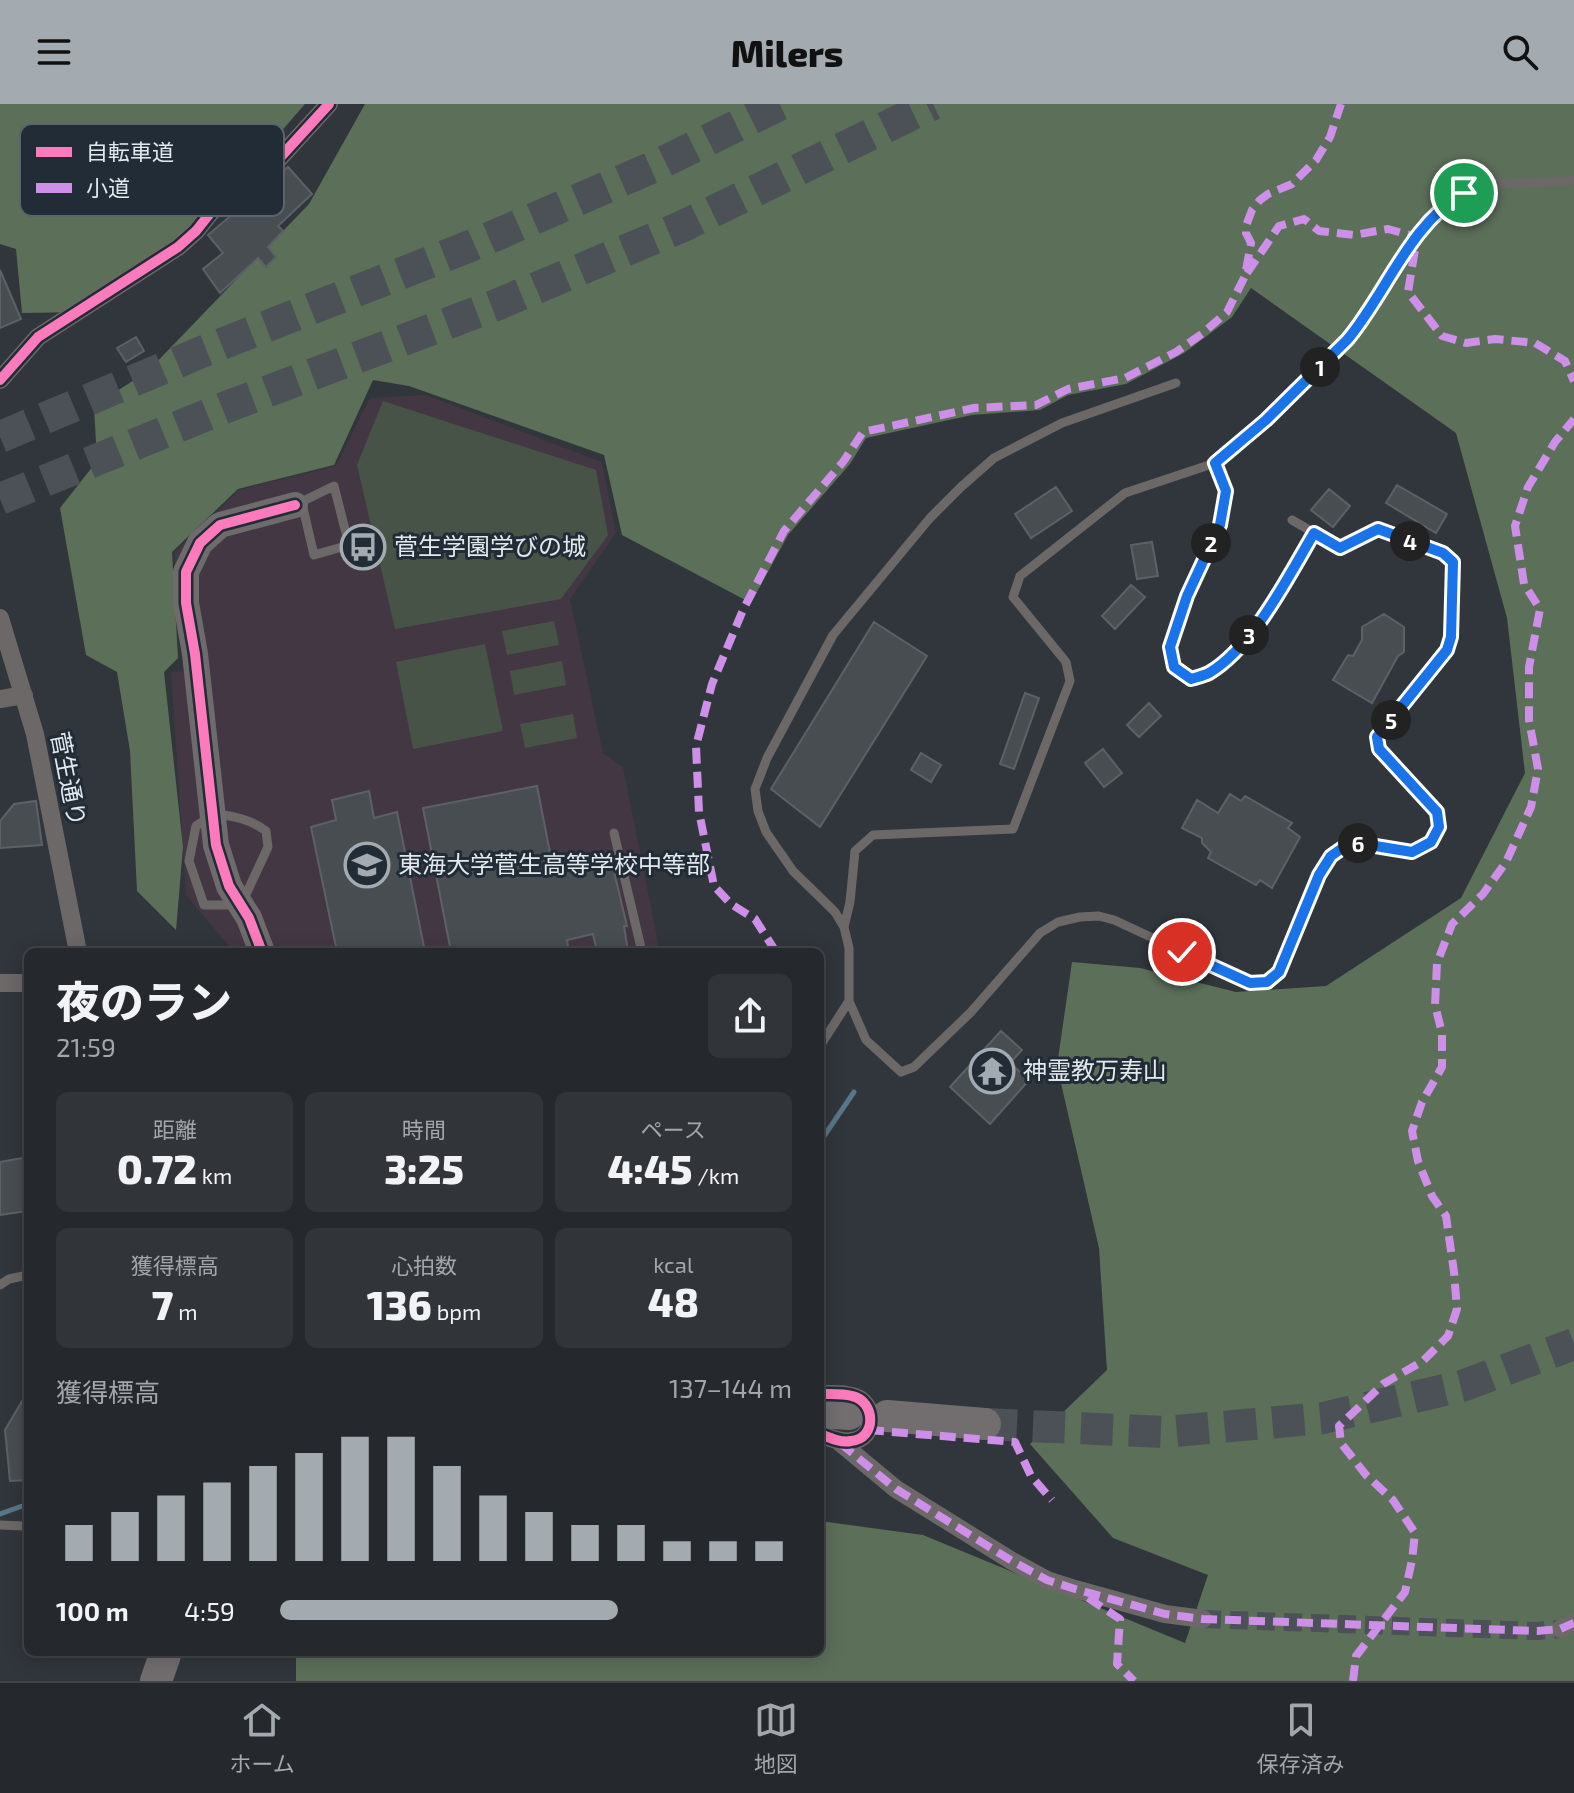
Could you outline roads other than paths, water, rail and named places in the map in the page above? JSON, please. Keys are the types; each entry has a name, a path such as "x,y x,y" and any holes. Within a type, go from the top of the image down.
{"highway":[{"path":"887,1416 985,1424"},
{"path":"156,1681 165,1656"}],"street":[{"path":"284,153 329,104"},
{"path":"0,380 38,337 178,247 208,216"},
{"path":"261,948 256,932 229,886 216,845 195,654 186,603 186,572 200,543 220,525 295,505"},
{"name":"菅生通り","path":"0,618 35,734 77,948"},
{"path":"0,699 24,695"},
{"path":"0,983 24,983"},
{"path":"824,1394 853,1396 863,1400 869,1408 871,1420 868,1430 853,1442 831,1425"},
{"path":"831,1425 896,1489 1047,1580 1165,1614 1203,1619"}],"lane":[{"path":"844,927 855,851 873,835 1013,829 1070,681 1066,662 1013,597 1020,576 1125,493 1215,463 1266,420 1359,326 1417,237 1447,205 1464,193 1494,185 1574,180"},
{"path":"1176,383 1062,423 994,458 930,518 833,635 767,758 755,789 758,811 766,832 793,871 835,912 844,927 849,948 849,1001 866,1040 901,1072 914,1067 971,1012 1040,933 1058,922 1099,916 1114,920 1250,983 1267,982 1279,972 1319,875 1331,856 1351,842 1412,852 1431,842 1439,827 1437,812 1379,749 1377,737 1447,650 1451,637 1453,562 1443,553 1378,529 1340,548 1292,520"},
{"path":"334,486 349,545 314,555 303,508 295,505 334,486"},
{"path":"214,814 238,816 266,831 268,847 241,905"},
{"path":"614,833 641,948"},
{"path":"824,1040 849,1001"},
{"path":"0,1285 24,1276"},
{"path":"0,1525 24,1528"}],"waterway":[{"path":"824,1136 854,1092"},
{"path":"0,1514 24,1505"}],"tunnel":[{"path":"0,437 204,351 473,245 651,168 781,104"},
{"path":"0,499 229,406 496,305 681,227 933,104"},
{"path":"985,1424 1164,1432 1323,1418 1462,1386 1574,1344"},
{"path":"1203,1619 1537,1631 1560,1629"}],"place":[{"name":"菅生学園学びの城","path":"363,547"},
{"name":"東海大学菅生高等学校中等部","path":"367,865"},
{"name":"神霊教万寿山","path":"992,1071"}]}
